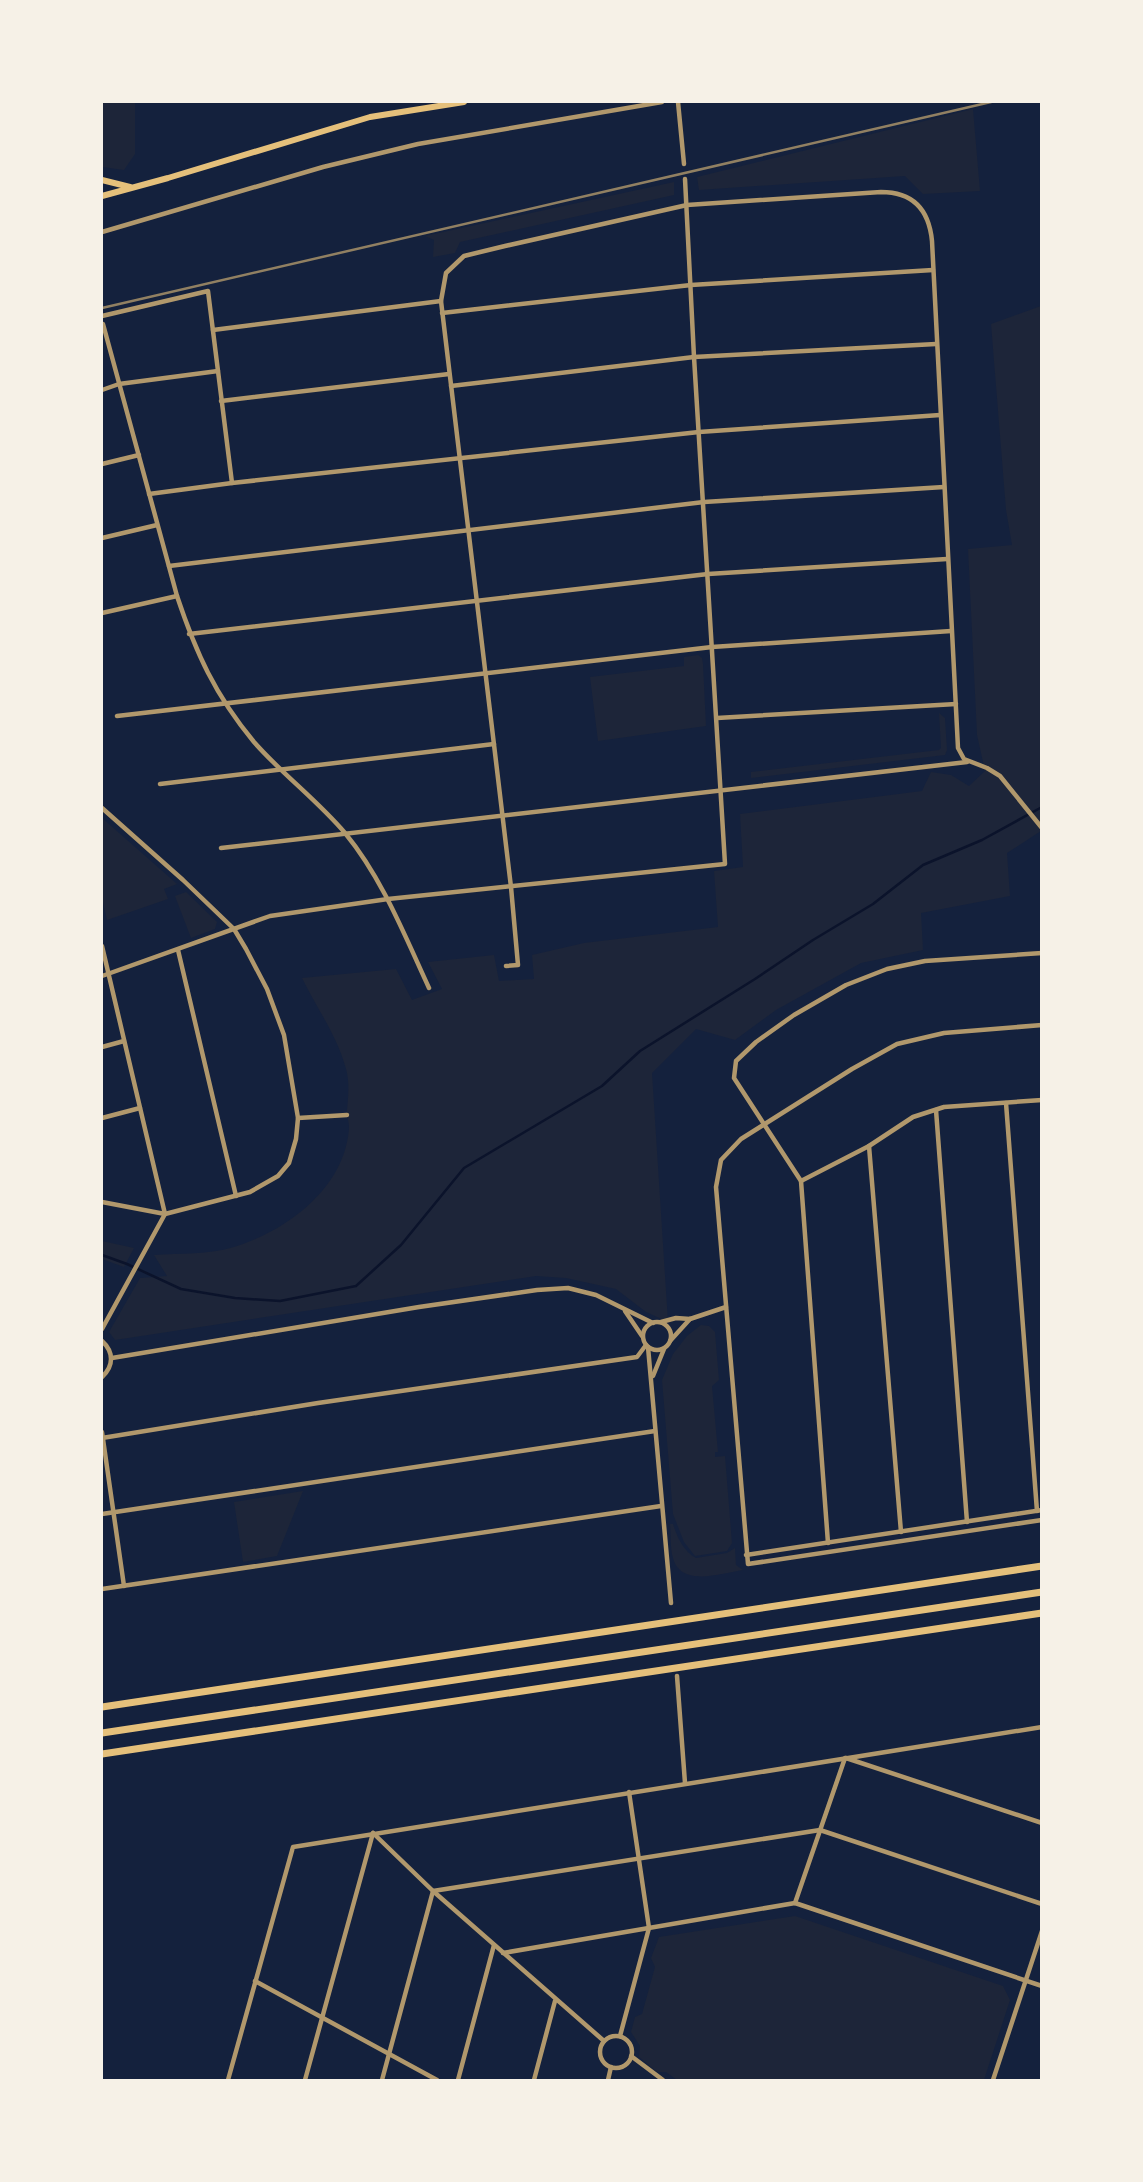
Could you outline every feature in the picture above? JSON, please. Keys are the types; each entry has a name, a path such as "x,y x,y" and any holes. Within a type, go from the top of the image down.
{"highway":[{"path":"102,1707 1041,1566"},
{"path":"102,1732 1041,1592"},
{"path":"102,1754 1041,1613"}],"main road":[{"path":"102,196 370,117 464,102"},
{"path":"102,180 132,188"}],"street":[{"path":"102,232 323,167 418,144 662,102"},
{"path":"678,102 684,164"},
{"path":"102,976 270,916 388,899 725,864 685,179"},
{"path":"506,966 518,965 511,887 441,301 446,273 464,256 687,205 895,192 913,199 931,228 959,749 963,757 1000,776 1041,828"},
{"path":"442,313 691,285 933,270"},
{"path":"102,316 208,291 232,483"},
{"path":"213,330 441,301"},
{"path":"103,324 177,596 189,634 207,675 254,742 346,834 388,899 429,988"},
{"path":"451,386 694,357 936,344"},
{"path":"102,390 119,384 218,371"},
{"path":"221,401 449,374"},
{"path":"149,494 699,432 940,415"},
{"path":"102,464 139,455"},
{"path":"169,566 704,502 943,486"},
{"path":"102,538 158,524"},
{"path":"189,634 708,574 947,559"},
{"path":"102,613 177,596"},
{"path":"117,716 712,647 951,631"},
{"path":"717,718 956,704"},
{"path":"160,784 494,744"},
{"path":"221,848 971,762"},
{"path":"102,808 234,929 258,970 276,1009 289,1059 298,1118 296,1139 289,1163 278,1176 263,1186 236,1196 165,1214 102,1202"},
{"path":"102,946 165,1214 102,1329"},
{"path":"178,950 236,1196"},
{"path":"828,1543 801,1181 734,1078 736,1061 756,1042 794,1016 846,985 887,969 925,961 1041,953"},
{"path":"1041,1026 944,1033 897,1044 741,1139 721,1160 716,1187 748,1564 1041,1520"},
{"path":"102,1047 124,1041"},
{"path":"801,1181 869,1146 914,1117 944,1107 1041,1100"},
{"path":"746,1555 1039,1511 1017,1268 1006,1103"},
{"path":"102,1118 140,1108"},
{"path":"936,1110 967,1522"},
{"path":"298,1118 347,1115"},
{"path":"869,1146 901,1532"},
{"path":"112,1358 537,1290 568,1288 596,1295 653,1323 676,1318 690,1319 726,1307"},
{"path":"625,1311 647,1346 652,1377 671,1603"},
{"path":"652,1377 665,1347 690,1319"},
{"path":"643,1337 646,1326 653,1323"},
{"path":"660,1323 669,1330 670,1342"},
{"path":"102,1341 112,1358 108,1371 102,1377"},
{"path":"647,1346 655,1350 665,1347"},
{"path":"124,1586 102,1436 637,1357 647,1346"},
{"path":"102,1514 655,1431"},
{"path":"102,1589 661,1506"},
{"path":"677,1676 685,1783"},
{"path":"228,2081 293,1847 1041,1727"},
{"path":"845,1758 1041,1823"},
{"path":"795,1903 845,1758"},
{"path":"620,2036 649,1928 629,1792"},
{"path":"433,1891 820,1830 1041,1904"},
{"path":"373,1833 555,2001 604,2041"},
{"path":"305,2081 373,1833"},
{"path":"382,2081 433,1891"},
{"path":"503,1953 795,1903 1041,1986"},
{"path":"993,2081 1041,1931"},
{"path":"458,2081 494,1944"},
{"path":"255,1981 437,2081"},
{"path":"534,2081 555,2001"},
{"path":"620,2036 631,2045 631,2056 622,2067 611,2067 601,2057 601,2046 609,2037 620,2036"},
{"path":"631,2056 663,2081"},
{"path":"608,2081 611,2067"}],"shaded area":[{"path":"102,102 135,102 135,154 124,170 102,167"},
{"path":"973,109 980,191 923,194 905,176 699,190 697,177"},
{"path":"674,182 674,195 460,242 455,253 433,257 434,240 425,236"},
{"path":"1041,306 1041,831 1007,853 1010,896 921,913 923,950 861,963 776,1010 735,1040 696,1029 652,1073 668,1322 646,1312 616,1289 566,1278 536,1276 115,1340 109,1332 140,1278 167,1276 154,1255 215,1251 254,1240 293,1218 310,1204 337,1169 345,1149 349,1127 347,1074 337,1045 302,978 396,969 412,1000 442,989 428,962 494,955 499,981 534,979 532,955 584,943 718,927 714,871 743,867 740,814 922,791 931,772 951,775 969,786 985,771 977,735 968,549 1012,545 1006,510 991,324"},
{"path":"698,655 703,664 706,726 598,741 590,677 684,666 684,657"},
{"path":"939,713 945,718 945,755 751,778 751,772 939,750"},
{"path":"102,818 177,884 164,889 168,899 107,920 102,898"},
{"path":"186,892 217,922 215,929 191,938 175,896"},
{"path":"102,1241 134,1248 124,1267 102,1259"},
{"path":"701,1325 709,1326 715,1332 719,1380 712,1386 718,1452 715,1452 715,1457 725,1456 732,1543 727,1551 695,1556 684,1542 673,1514 662,1380 673,1354 687,1336"},
{"path":"303,1491 277,1556 243,1562 234,1502"},
{"path":"670,1524 673,1524 681,1544 696,1558 727,1553 735,1548 736,1565 743,1570 703,1576 684,1573 673,1558"},
{"path":"795,1916 1003,1986 1010,2000 984,2080 677,2080 666,2072 657,2072 639,2057 640,2046 631,2032 635,2017 642,2014 655,1967 651,1958 659,1937"}],"waterway":[{"path":"102,1255 181,1289 235,1298 280,1301 356,1286 401,1245 464,1168 602,1086 640,1051 873,904 923,865 982,840 1042,807"}],"railway":[{"path":"102,308 991,102"}]}
